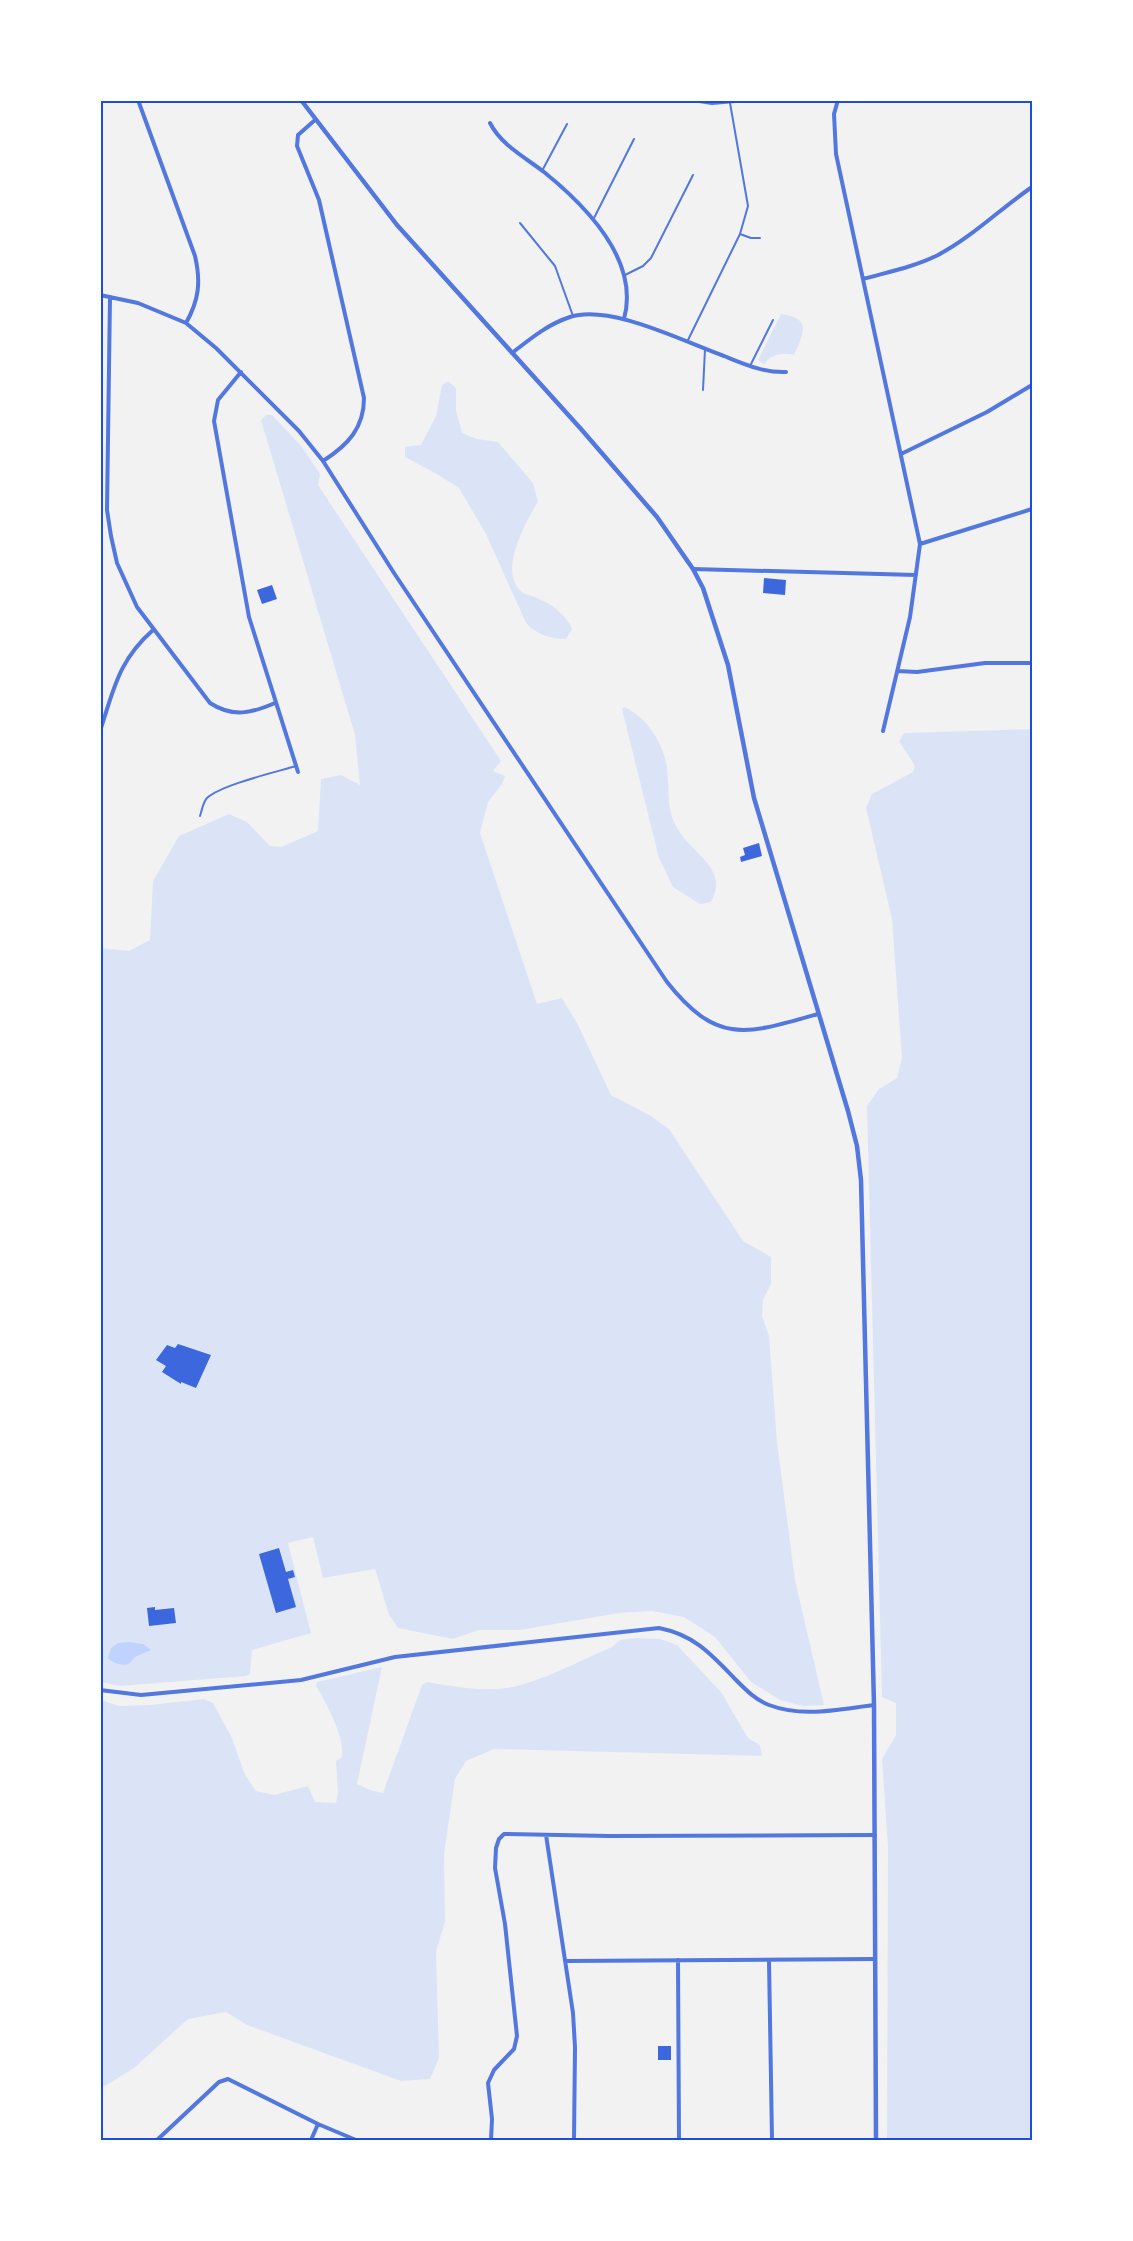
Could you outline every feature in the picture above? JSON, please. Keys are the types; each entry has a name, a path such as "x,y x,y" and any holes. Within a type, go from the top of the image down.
{"street":[{"path":"138,100 195,256 199,275 197,300 186,323"},
{"path":"301,100 396,225 581,429 657,517 693,569 703,588 728,665 754,798 848,1111 857,1146 861,1180 874,1705 876,2140"},
{"path":"693,100 730,103 746,100"},
{"path":"838,100 834,114 836,154 920,544 910,617 883,731"},
{"path":"315,120 298,135 297,146 319,200 364,398 364,410 360,424 350,440 323,461"},
{"path":"490,123 497,135 556,182 593,220 609,241 625,274 627,306 624,319"},
{"path":"863,279 901,269 939,254 968,236 1032,187"},
{"path":"100,295 138,303 186,323 279,408 323,461 394,573 678,997 703,1019 726,1028 763,1028 818,1014"},
{"path":"110,297 107,510 111,536 125,584 136,607 210,703 220,710 243,713 256,711 275,703"},
{"path":"512,353 543,329 573,316 606,315 624,319 750,366 776,373 786,372"},
{"path":"242,372 218,400 214,422 249,617 298,772"},
{"path":"901,454 987,412 1032,385"},
{"path":"920,544 1032,509"},
{"path":"693,569 916,575"},
{"path":"100,731 121,668 130,652 153,630"},
{"path":"898,671 917,672 985,663 1032,663"},
{"path":"100,1690 141,1695 301,1680 395,1657 659,1628 679,1632 691,1639 712,1655 753,1697 768,1705 808,1713 874,1705"},
{"path":"490,2140 492,2119 488,2083 494,2070 514,2049 517,2036 505,1924 495,1868 496,1848 504,1833 875,1835"},
{"path":"546,1835 573,2013 574,2140"},
{"path":"566,1961 875,1959"},
{"path":"678,1960 680,2140"},
{"path":"770,1960 772,2140"},
{"path":"157,2140 219,2082 226,2079 235,2081 318,2124 357,2140"},
{"path":"310,2140 318,2124"}],"lane":[{"path":"688,343 740,234 748,206 748,194 730,103"},
{"path":"542,171 567,124"},
{"path":"593,220 634,139"},
{"path":"625,274 644,266 651,258 693,175"},
{"path":"520,223 555,266 573,316"},
{"path":"740,234 760,238"},
{"path":"750,366 773,320"},
{"path":"703,390 705,349"},
{"path":"200,816 207,798 249,780 296,766"}],"shaded area":[{"path":"781,314 798,319 803,328 801,340 794,355 778,355 764,364 758,360"},
{"path":"448,381 456,388 456,410 462,433 477,439 498,442 533,483 538,502 516,547 512,573 515,583 522,592 549,604 567,620 572,629 566,639 544,636 526,623 486,534 459,488 405,457 405,447 421,445 436,416 442,385"},
{"path":"266,415 272,415 302,447 320,474 318,485 501,761 493,771 505,776 502,784 488,802 480,833 537,1004 562,998 577,1023 611,1095 651,1116 669,1129 743,1241 771,1257 771,1284 763,1300 762,1316 769,1336 777,1442 795,1580 824,1705 803,1706 780,1700 751,1682 715,1637 684,1617 652,1611 619,1613 520,1630 479,1630 453,1639 398,1628 389,1615 375,1569 323,1578 313,1537 288,1543 311,1633 252,1650 250,1674 246,1676 120,1686 101,1682 101,948 129,951 150,940 153,881 179,836 229,814 247,822 270,846 281,847 318,831 321,779 341,775 360,785 355,735 261,420"},
{"path":"624,707 640,717 658,741 667,768 672,818 681,834 709,865 716,881 711,902 700,904 673,887 659,858 622,709"},
{"path":"1032,729 1032,2140 887,2140 888,1847 882,1759 896,1735 896,1703 882,1697 867,1106 879,1089 897,1078 902,1058 892,919 866,808 872,794 913,772 915,766 899,741 904,733"},
{"path":"660,1639 677,1645 721,1692 748,1738 760,1745 762,1756 494,1749 466,1761 455,1779 444,1854 445,1921 436,1952 439,2058 430,2079 401,2081 247,2025 226,2012 188,2019 134,2068 105,2086 101,2084 101,1700 119,1706 204,1699 213,1703 232,1738 245,1775 256,1791 274,1795 308,1786 315,1802 336,1803 338,1793 336,1761 342,1757 341,1740 316,1686 317,1682 382,1667 357,1784 383,1793 422,1685 427,1682 467,1688 507,1688 546,1676 612,1647 620,1640"}],"water":[{"path":"118,1643 143,1644 151,1650 135,1657 126,1665 120,1665 108,1658 111,1648"}],"building":[{"path":"764,578 786,580 785,595 763,593"},
{"path":"272,585 277,599 262,604 257,590"},
{"path":"759,843 762,856 741,862 740,857 745,855 743,848"},
{"path":"178,1344 211,1355 196,1388 181,1382 181,1384 162,1372 166,1366 156,1360 167,1345 175,1348"},
{"path":"279,1548 286,1572 293,1570 295,1577 288,1579 296,1607 276,1613 259,1554"},
{"path":"155,1607 155,1610 174,1608 176,1623 149,1626 147,1608"},
{"path":"658,2046 671,2046 671,2060 658,2060"}]}
